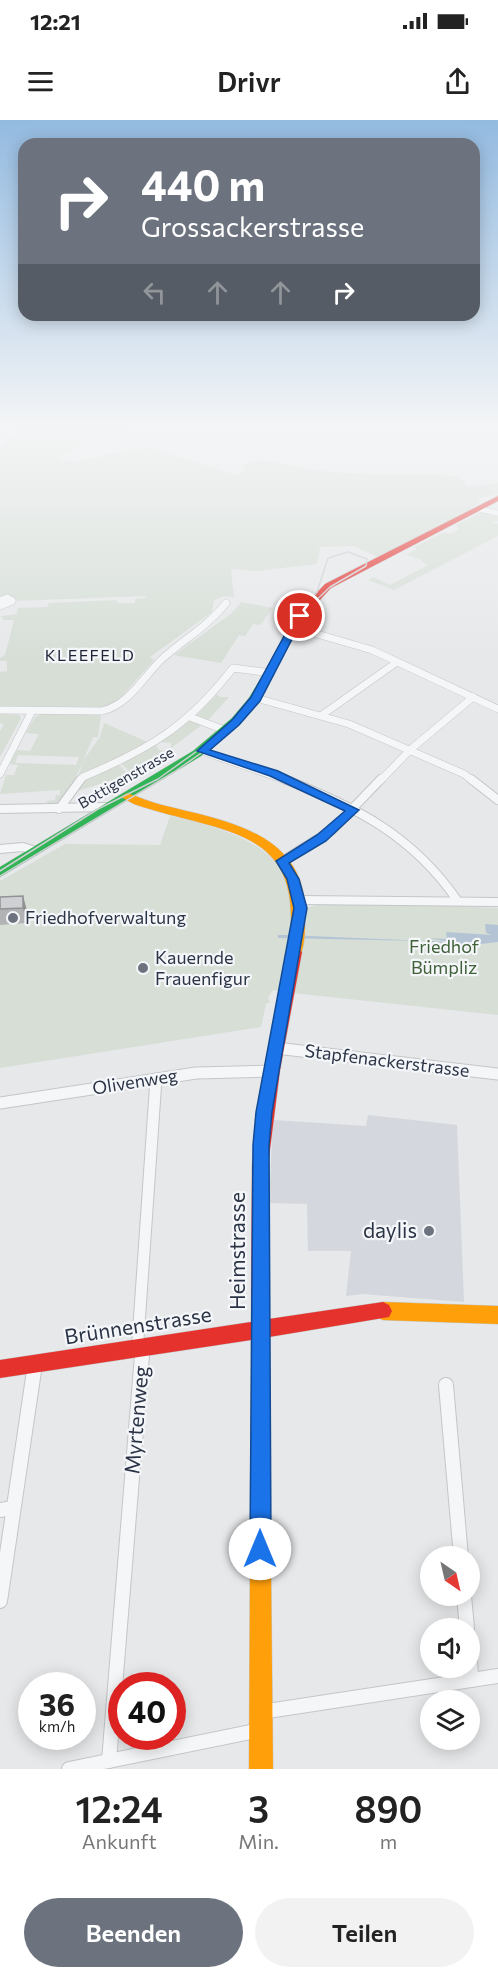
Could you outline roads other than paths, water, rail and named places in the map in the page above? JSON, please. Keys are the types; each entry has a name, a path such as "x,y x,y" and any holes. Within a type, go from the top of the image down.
{"street":[{"name":"Bottigenstrasse","path":"0,873 107,807 159,780 227,731 256,698 293,627 310,603 334,582 486,505"},
{"path":"479,509 498,513"},
{"path":"0,710 102,711 119,706 164,657 217,616 226,603"},
{"path":"293,627 339,638 498,709"},
{"path":"322,715 396,662"},
{"path":"59,809 82,777 144,749 190,717 235,667 270,672"},
{"path":"282,861 321,838 353,810 410,750 473,697"},
{"path":"256,698 322,715 410,750 464,774 498,800"},
{"path":"0,774 32,711"},
{"path":"190,717 227,731"},
{"path":"202,751 274,774 353,810 422,856 443,879 457,900"},
{"name":"Heimstrasse","path":"127,797 144,805 239,830 264,844 282,861 293,879 300,900 299,924 264,1112 259,1178 261,1769"},
{"path":"0,809 107,807"},
{"path":"0,849 23,847 35,851"},
{"path":"300,900 498,902"},
{"name":"Stapfenackerstrasse","path":"276,1047 498,1074"},
{"name":"Olivenweg","path":"0,1103 209,1072 271,1071"},
{"name":"Myrtenweg","path":"109,1761 142,1355 139,1328 156,1079"},
{"name":"Brünnenstrasse","path":"0,1369 398,1309 498,1315"},
{"path":"0,1601 6,1509 35,1364"},
{"path":"446,1386 460,1546"},
{"path":"261,1712 498,1676"},
{"path":"69,1769 260,1730"}],"water":[{"path":"485,924 498,925 498,942 463,946 425,941 278,938 278,935 286,935 452,942 426,938 447,939 446,932 492,935 486,933"}],"tram line":[{"path":"0,871 98,809 158,779 225,731 263,684 298,616 317,592 328,558 348,552 367,559 366,566 330,587 305,611 257,699 220,740 174,772 0,876"}],"place":[{"name":"Friedhofverwaltung","path":"13,918"},
{"name":"Kauernde Frauenfigur","path":"143,968"},
{"name":"daylis","path":"429,1231"}],"district":[{"name":"KLEEFELD","path":"90,655"}],"park label":[{"name":"Friedhof Bümpliz","path":"444,957"}]}
